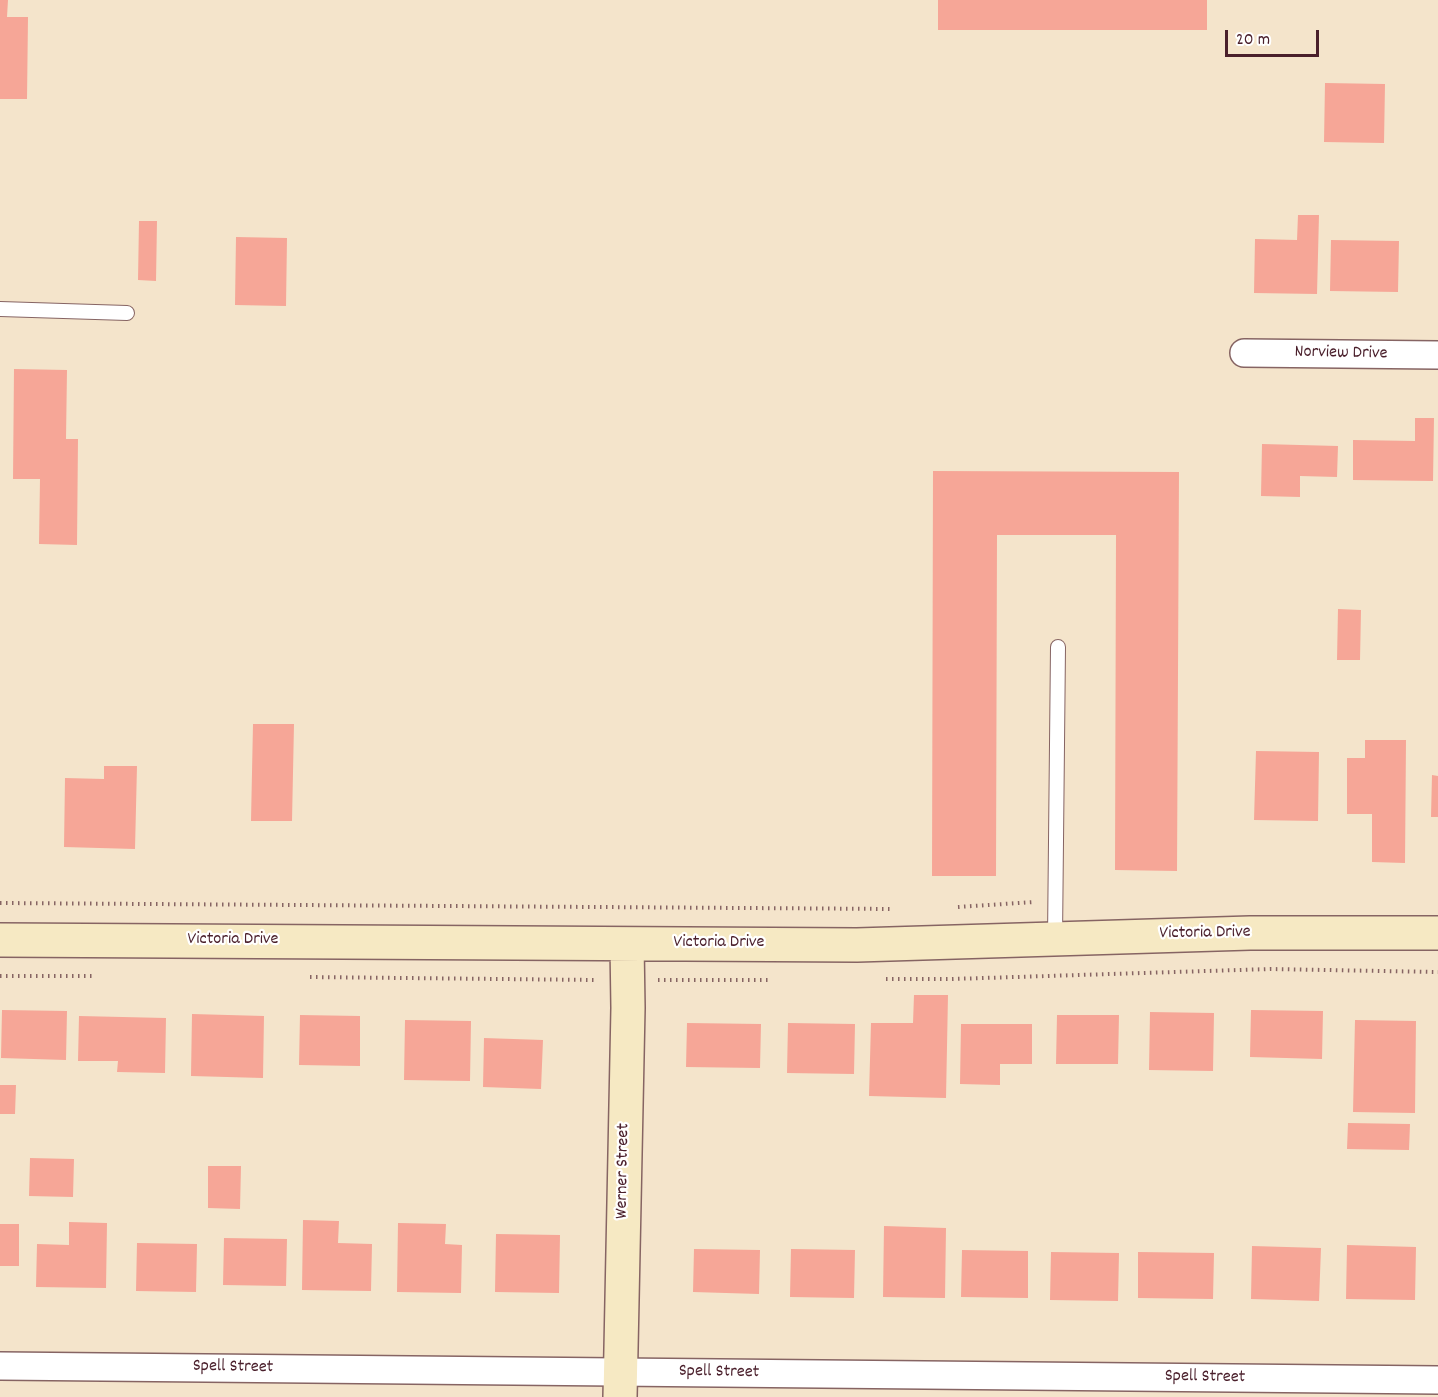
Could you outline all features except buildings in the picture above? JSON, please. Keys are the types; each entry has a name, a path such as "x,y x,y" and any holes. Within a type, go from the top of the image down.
{"street":[{"name":"Norview Drive","path":"1244,353 1438,355"},
{"name":"Victoria Drive","path":"0,940 857,945 1250,933 1438,933"},
{"name":"Werner Street","path":"620,1384 628,1008 627,944"},
{"name":"Spell Street","path":"0,1366 620,1384 1438,1380"}],"lane":[{"path":"0,309 127,312"},
{"path":"1055,938 1058,647"}],"path":[{"path":"950,907 1055,900"},
{"path":"0,903 903,909"}]}
